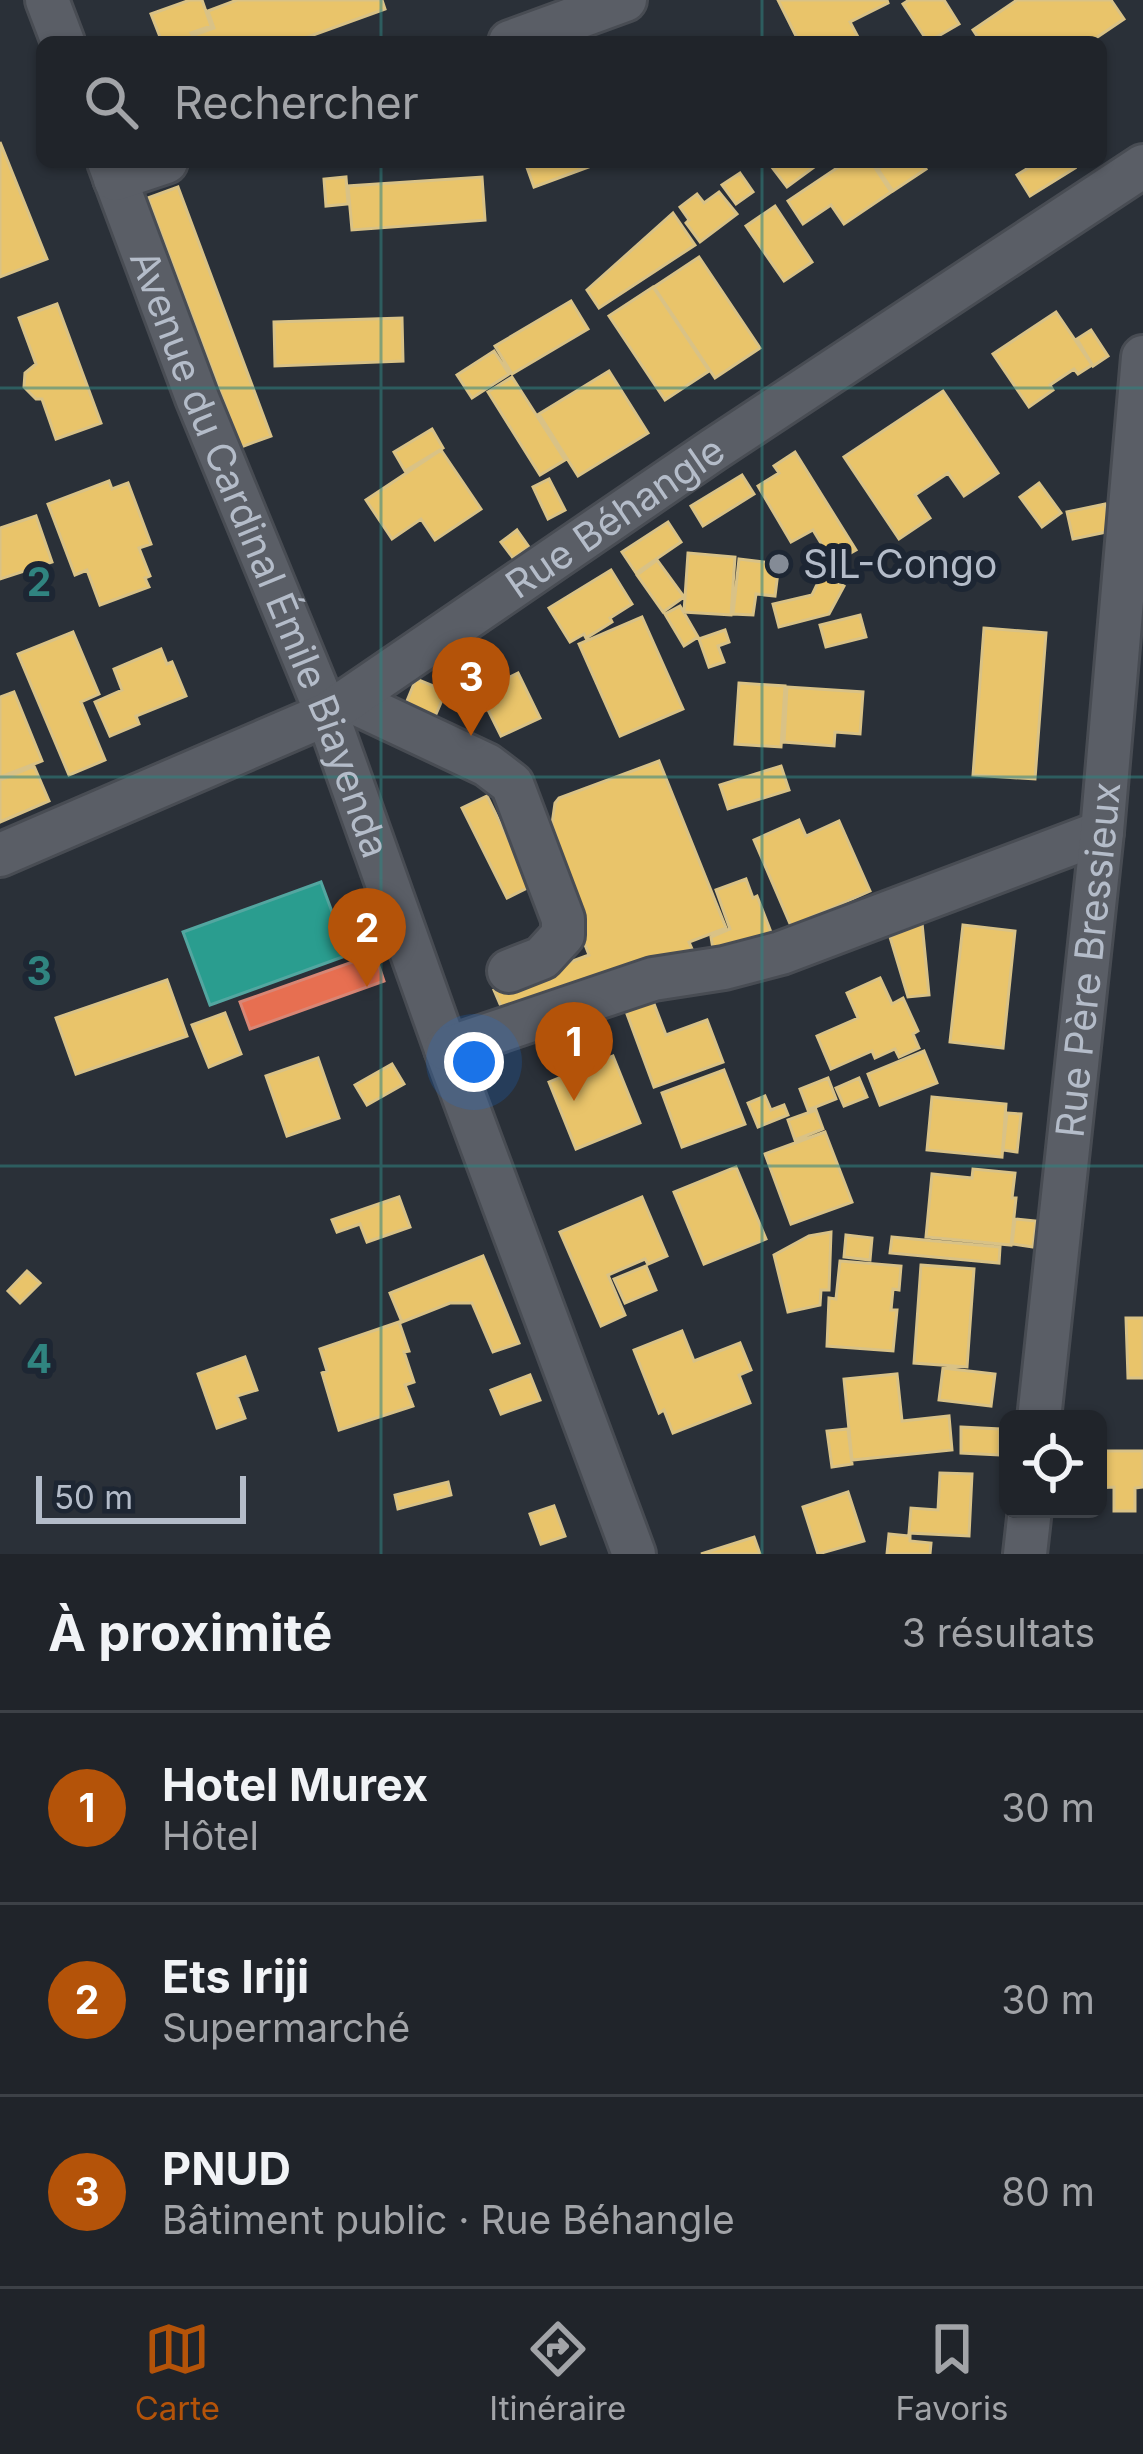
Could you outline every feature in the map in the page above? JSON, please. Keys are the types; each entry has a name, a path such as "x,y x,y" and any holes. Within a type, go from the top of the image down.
{"street":[{"path":"46,0 61,36"},
{"path":"526,36 625,0"},
{"name":"Rue Béhangle","path":"0,855 338,707 713,450 1143,166"},
{"name":"Avenue du Cardinal Émile Biayenda","path":"112,170 196,398 338,707 446,1048 634,1554"},
{"name":"Rue Père Bressieux","path":"1041,1410 1102,832 1143,357"},
{"path":"338,707 487,765 512,784 563,919 563,935 542,958 509,971"},
{"path":"446,1048 653,979 781,953 1102,832"},
{"path":"1025,1554 1029,1518"}],"building: Logements":[{"path":"202,0 211,26 192,36 160,36 151,14"},
{"path":"237,0 382,0 385,9 311,36 194,36 214,28 208,11"},
{"path":"778,0 887,0 850,22 857,36 796,36"},
{"path":"944,0 959,24 938,36 924,36 903,4"},
{"path":"1017,0 1111,0 1124,19 1099,36 977,36 973,30"},
{"path":"0,142 47,259 0,277"},
{"path":"527,168 586,168 534,187"},
{"path":"773,168 813,168 787,187"},
{"path":"837,168 875,168 891,192 844,224 831,205 803,224 788,201"},
{"path":"925,168 926,169 893,191 878,169"},
{"path":"1028,168 1075,168 1030,196 1017,175"},
{"path":"740,173 753,192 736,204 722,185"},
{"path":"346,177 348,204 326,206 324,179"},
{"path":"482,177 485,220 352,230 348,186"},
{"path":"178,187 271,436 241,447 148,198"},
{"path":"719,192 737,214 700,242 680,207 697,194 704,203"},
{"path":"775,206 812,262 784,281 746,226"},
{"path":"673,213 695,245 599,308 587,290"},
{"path":"699,257 760,348 715,378 654,287"},
{"path":"653,287 709,371 665,400 609,316"},
{"path":"571,301 588,329 512,374 495,346"},
{"path":"57,304 101,423 56,439 42,399 24,387 25,373 36,364 19,318"},
{"path":"1056,312 1092,365 1078,374 1074,369 1050,385 1053,390 1029,407 993,354"},
{"path":"402,318 403,361 275,366 274,322"},
{"path":"1091,330 1108,356 1093,366 1077,339"},
{"path":"494,351 509,374 472,398 457,375"},
{"path":"609,371 648,433 578,476 539,414"},
{"path":"512,377 565,460 540,475 488,392"},
{"path":"943,391 998,473 964,496 948,473 915,495 930,518 899,539 844,457"},
{"path":"432,429 443,448 405,471 394,452"},
{"path":"441,450 481,509 435,540 421,519 392,539 366,500"},
{"path":"795,452 856,550 833,563 813,530 791,542 758,486 779,473 774,466"},
{"path":"742,475 754,494 703,526 691,506"},
{"path":"549,479 565,510 548,519 533,487"},
{"path":"109,481 112,489 128,483 151,544 139,548 150,576 145,578 149,587 100,605 87,570 75,575 48,504"},
{"path":"1039,483 1061,513 1042,527 1020,497"},
{"path":"1105,504 1111,531 1073,539 1067,512"},
{"path":"36,516 52,562 0,579 0,528"},
{"path":"668,522 681,542 636,573 622,552"},
{"path":"517,530 529,547 513,558 501,542"},
{"path":"688,553 735,557 731,615 684,612"},
{"path":"739,559 779,564 775,596 756,594 753,615 733,614"},
{"path":"657,560 684,597 663,612 637,575"},
{"path":"611,570 632,604 586,638 584,634 570,642 549,608"},
{"path":"822,574 844,586 829,614 779,627 773,604 812,595"},
{"path":"680,606 698,637 684,646 665,614"},
{"path":"860,615 866,637 826,647 820,625"},
{"path":"642,617 683,709 620,736 579,644"},
{"path":"984,628 1046,633 1035,779 973,775"},
{"path":"725,630 729,642 718,646 724,662 709,667 699,639"},
{"path":"73,632 99,694 81,702 105,760 69,775 18,654"},
{"path":"479,646 492,667 450,695 436,674"},
{"path":"161,649 167,664 172,662 186,696 136,716 139,724 110,736 95,702 122,690 114,669"},
{"path":"518,673 540,718 501,736 479,692"},
{"path":"416,679 446,691 429,730 400,718"},
{"path":"739,683 785,686 781,747 735,744"},
{"path":"787,687 863,692 860,734 835,732 834,746 784,742"},
{"path":"14,692 42,761 0,777 0,697"},
{"path":"659,761 726,928 689,942 692,949 506,1018 494,990 589,955 554,865 564,860 552,824 555,803"},
{"path":"34,766 49,801 0,822 0,780"},
{"path":"781,766 789,790 728,809 720,785"},
{"path":"487,796 531,886 507,898 462,808"},
{"path":"799,820 806,836 839,821 870,891 791,926 754,840"},
{"path":"746,879 776,945 714,955 711,937 730,929 716,890"},
{"path":"922,923 929,995 908,997 890,937"},
{"path":"963,925 1015,931 1003,1048 950,1042"},
{"path":"880,978 892,1004 903,998 918,1031 913,1034 919,1048 899,1057 895,1049 875,1058 872,1051 831,1069 817,1036 858,1018 847,993"},
{"path":"167,980 187,1036 76,1074 56,1018"},
{"path":"651,996 666,1035 707,1020 723,1062 654,1087 624,1006"},
{"path":"225,1013 241,1054 209,1067 192,1025"},
{"path":"924,1051 937,1083 880,1105 868,1074"},
{"path":"613,1056 640,1123 576,1149 549,1082"},
{"path":"318,1058 339,1118 287,1136 266,1076"},
{"path":"392,1064 404,1084 367,1105 355,1085"},
{"path":"724,1070 745,1124 682,1147 662,1093"},
{"path":"828,1078 836,1099 808,1110 800,1089"},
{"path":"859,1078 867,1097 844,1106 836,1088"},
{"path":"765,1096 771,1110 784,1105 788,1115 758,1127 748,1103"},
{"path":"932,1097 1006,1104 1002,1157 927,1150"},
{"path":"816,1110 823,1129 795,1140 788,1120"},
{"path":"1007,1113 1021,1114 1017,1152 1003,1150"},
{"path":"825,1132 852,1202 791,1224 765,1154"},
{"path":"736,1167 766,1239 704,1264 674,1192"},
{"path":"973,1169 1015,1173 1011,1245 926,1237 932,1174 972,1178"},
{"path":"399,1197 410,1227 367,1242 360,1224 337,1232 332,1220"},
{"path":"642,1197 667,1256 648,1264 645,1259 608,1275 625,1315 601,1326 560,1232"},
{"path":"1015,1219 1036,1221 1033,1247 1012,1244"},
{"path":"831,1232 829,1290 821,1290 820,1305 788,1312 774,1255 809,1236"},
{"path":"846,1235 872,1238 870,1260 844,1257"},
{"path":"892,1237 1000,1247 999,1263 890,1253"},
{"path":"483,1256 519,1343 493,1352 472,1303 450,1303 402,1322 390,1293"},
{"path":"840,1261 901,1266 891,1310 897,1310 893,1351 827,1346 829,1298 836,1299"},
{"path":"921,1265 974,1269 967,1367 914,1363"},
{"path":"646,1266 656,1290 625,1303 614,1279"},
{"path":"27,1271 40,1283 20,1303 8,1291"},
{"path":"1126,1318 1143,1318 1143,1378 1128,1378"},
{"path":"399,1322 409,1351 404,1352 414,1382 405,1385 413,1406 339,1430 320,1349"},
{"path":"682,1331 694,1361 740,1343 751,1370 739,1375 750,1403 673,1433 664,1410 659,1413 634,1350"},
{"path":"245,1357 257,1390 237,1396 245,1418 217,1428 198,1374"},
{"path":"943,1368 995,1374 991,1406 939,1400"},
{"path":"897,1374 902,1421 949,1416 952,1450 852,1460 844,1379"},
{"path":"530,1375 540,1400 501,1414 491,1390"},
{"path":"961,1427 999,1429 999,1455 961,1453"},
{"path":"848,1429 852,1464 832,1467 827,1431"},
{"path":"1107,1451 1143,1451 1143,1487 1135,1488 1135,1511 1114,1511 1114,1487 1107,1487"},
{"path":"940,1473 972,1474 969,1536 909,1533 911,1508 938,1510"},
{"path":"448,1482 451,1495 398,1509 395,1495"},
{"path":"848,1492 864,1541 818,1554 803,1507"},
{"path":"554,1506 565,1536 541,1544 530,1514"},
{"path":"889,1534 931,1543 930,1554 887,1554"},
{"path":"754,1537 760,1554 701,1554"}],"building: Commerces":[{"path":"375,954 384,981 250,1029 240,1002"}],"building: Écoles":[{"path":"321,882 348,955 210,1005 183,932"}],"place":[{"name":"SIL-Congo","path":"779,564"},
{"name":"PNUD","path":"471,736"},
{"name":"Ets Iriji","path":"367,987"},
{"name":"Hotel Murex","path":"574,1101"}]}
